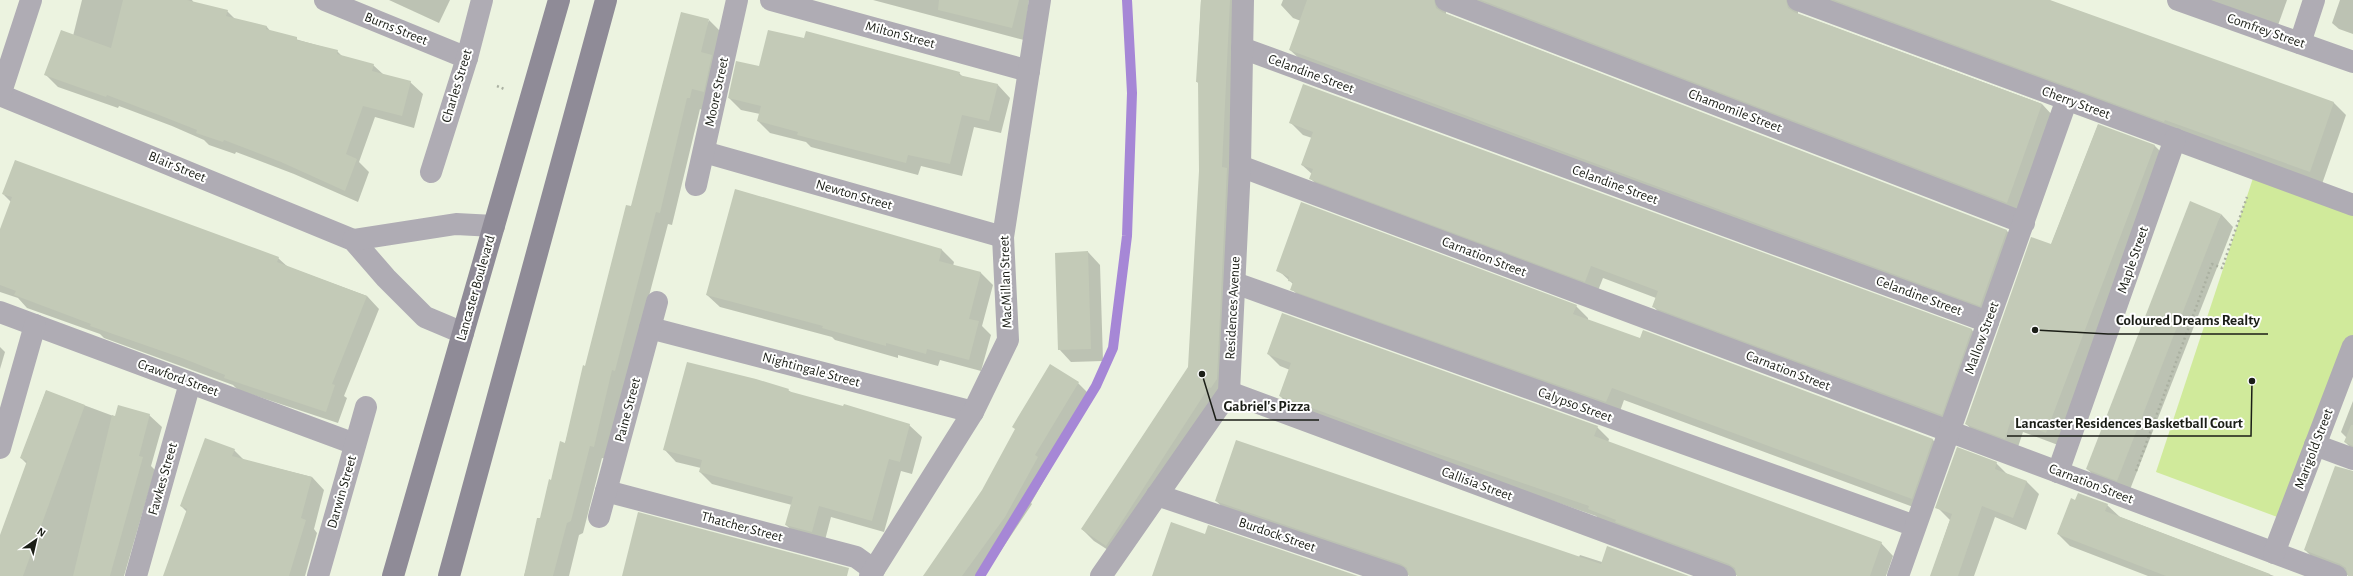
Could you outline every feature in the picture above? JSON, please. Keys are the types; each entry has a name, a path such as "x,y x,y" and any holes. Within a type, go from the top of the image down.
{"main road":[{"name":"Lancaster Boulevard","path":"393,576 559,0"},
{"path":"449,576 606,0"}],"street":[{"name":"Blair Street","path":"31,0 0,95 353,240 386,278 425,317 463,333"},
{"name":"Burns Street","path":"325,0 467,58"},
{"name":"Charles Street","path":"431,172 467,58 482,0"},
{"name":"Moore Street","path":"696,185 737,0"},
{"name":"Milton Street","path":"770,0 1029,71"},
{"name":"MacMillan Street","path":"872,573 974,412 1008,340 1003,237 1040,0"},
{"name":"Residences Avenue","path":"1229,392 1240,166 1242,0"},
{"name":"Chamomile Street","path":"1446,0 2024,223"},
{"name":"Cherry Street","path":"1798,0 2353,205"},
{"name":"Comfrey Street","path":"2178,0 2353,62"},
{"path":"2300,43 2314,0"},
{"name":"Celandine Street","path":"1242,48 1988,322"},
{"name":"Mallow Street","path":"1898,576 2067,100"},
{"name":"Maple Street","path":"2058,472 2175,139"},
{"name":"Newton Street","path":"704,152 1003,237"},
{"name":"Carnation Street","path":"1240,166 2336,576"},
{"path":"353,240 456,224 494,226"},
{"name":"Calypso Street","path":"1235,283 1915,526"},
{"name":"Paine Street","path":"599,517 657,302"},
{"name":"Crawford Street","path":"0,312 355,444"},
{"path":"0,448 35,325"},
{"name":"Nightingale Street","path":"650,328 974,412"},
{"name":"Marigold Street","path":"2274,553 2353,346"},
{"name":"Fawkes Street","path":"136,576 190,383"},
{"path":"1101,576 1229,392"},
{"name":"Callisia Street","path":"1229,392 1724,576"},
{"name":"Darwin Street","path":"318,576 366,407"},
{"path":"2315,445 2353,459"},
{"name":"Thatcher Street","path":"606,491 856,557 872,573"},
{"name":"Burdock Street","path":"1157,495 1397,576"}],"path":[{"path":"2126,497 2212,264 2222,268 2256,169"}],"green space":[{"path":"2256,169 2353,205 2353,337 2280,518 2156,472"}],"building":[{"path":"123,0 187,0 228,10 226,16 267,26 266,29 297,37 297,40 338,50 337,54 374,64 372,71 411,81 402,116 363,106 346,154 357,159 345,191 281,162 224,140 223,142 196,133 197,130 107,95 106,97 44,75 61,30 111,48"},
{"path":"939,0 1019,0 1012,28 938,10"},
{"path":"1201,0 1230,0 1222,167 1227,168 1217,379 1211,388 1209,387 1106,546 1081,529 1188,367 1199,171 1198,82 1196,82"},
{"path":"1307,0 1434,0 1436,8 1442,12 2007,230 1980,306 1289,50"},
{"path":"1481,0 1786,0 1788,8 1794,12 2042,104 2007,203"},
{"path":"1834,0 2050,0 2334,102 2310,172 2165,120 2164,122"},
{"path":"681,12 709,19 701,52 712,55 704,92 692,89 690,98 687,98 660,213 656,212 615,371 612,370 594,447 590,446 571,521 567,523 553,576 524,576 537,518 540,518 560,441 565,443 583,365 585,366 626,205 631,206"},
{"path":"768,30 804,38 806,31 960,72 959,75 998,84 989,121 962,115 950,164 908,155 906,163 797,135 798,132 757,121 761,106 728,98 736,61 759,66"},
{"path":"1303,84 1972,329 1942,415 1652,307 1658,291 1626,279 1591,266 1585,282 1309,179 1313,169 1301,165 1313,132 1289,123"},
{"path":"2098,124 2155,145 2046,433 2011,420 2005,439 1965,424 2031,237 2051,244"},
{"path":"15,160 279,257 277,262 367,296 332,384 335,385 326,412 224,378 225,375 182,358 90,326 91,324 14,295 16,291 0,285 0,229 12,197 2,194"},
{"path":"735,189 942,249 939,261 981,272 969,319 979,321 969,360 927,349 926,354 886,343 886,346 822,328 823,326 706,295"},
{"path":"2190,201 2221,214 2117,481 2086,469"},
{"path":"1301,202 1577,305 1573,314 1640,338 1643,330 1933,439 1912,499 1612,388 1606,402 1290,290 1293,282 1288,281 1289,277 1276,271"},
{"path":"1088,251 1091,349 1058,350 1055,253"},
{"path":"1282,313 1598,426 1594,436 1882,542 1870,576 1737,576 1735,568 1729,564 1615,522 1616,520 1588,509 1589,506 1424,449 1279,396 1291,363 1267,354"},
{"path":"687,362 756,379 789,389 788,391 843,406 844,404 910,424 900,462 889,459 872,521 819,506 812,532 785,525 793,497 699,472 702,460 663,450"},
{"path":"1050,364 1079,382 1035,455 1038,457 1005,517 962,576 923,576 982,490 1015,429 1012,427"},
{"path":"46,390 85,405 23,576 0,576 0,535 27,461 20,458"},
{"path":"118,405 150,414 139,456 143,457 110,576 73,576 112,415 115,416"},
{"path":"2351,425 2353,425 2353,446 2344,442"},
{"path":"205,438 235,449 232,456 312,477 301,518 306,520 289,576 163,576 187,509 180,506"},
{"path":"1236,440 1601,564 1607,546 1689,576 1409,576 1407,568 1401,564 1215,501"},
{"path":"1957,447 1997,462 1995,469 2027,481 2013,518 1982,506 1958,576 1930,576 1952,514 1935,508"},
{"path":"2335,466 2353,471 2353,576 2348,576 2346,568 2340,564 2304,550"},
{"path":"2078,493 2108,504 2105,511 2270,574 2269,576 2166,576 2057,534 2071,498 2075,500"},
{"path":"638,512 849,568 847,576 622,576"},
{"path":"1171,522 1205,534 1208,525 1358,576 1152,576"}],"waterway":[{"path":"980,576 1096,386 1113,348 1127,236 1132,93 1127,0"}],"place":[{"name":"Coloured Dreams Realty","path":"2035,330"},
{"name":"Gabriel's Pizza","path":"1202,374"},
{"name":"Lancaster Residences Basketball Court","path":"2252,381"}]}
